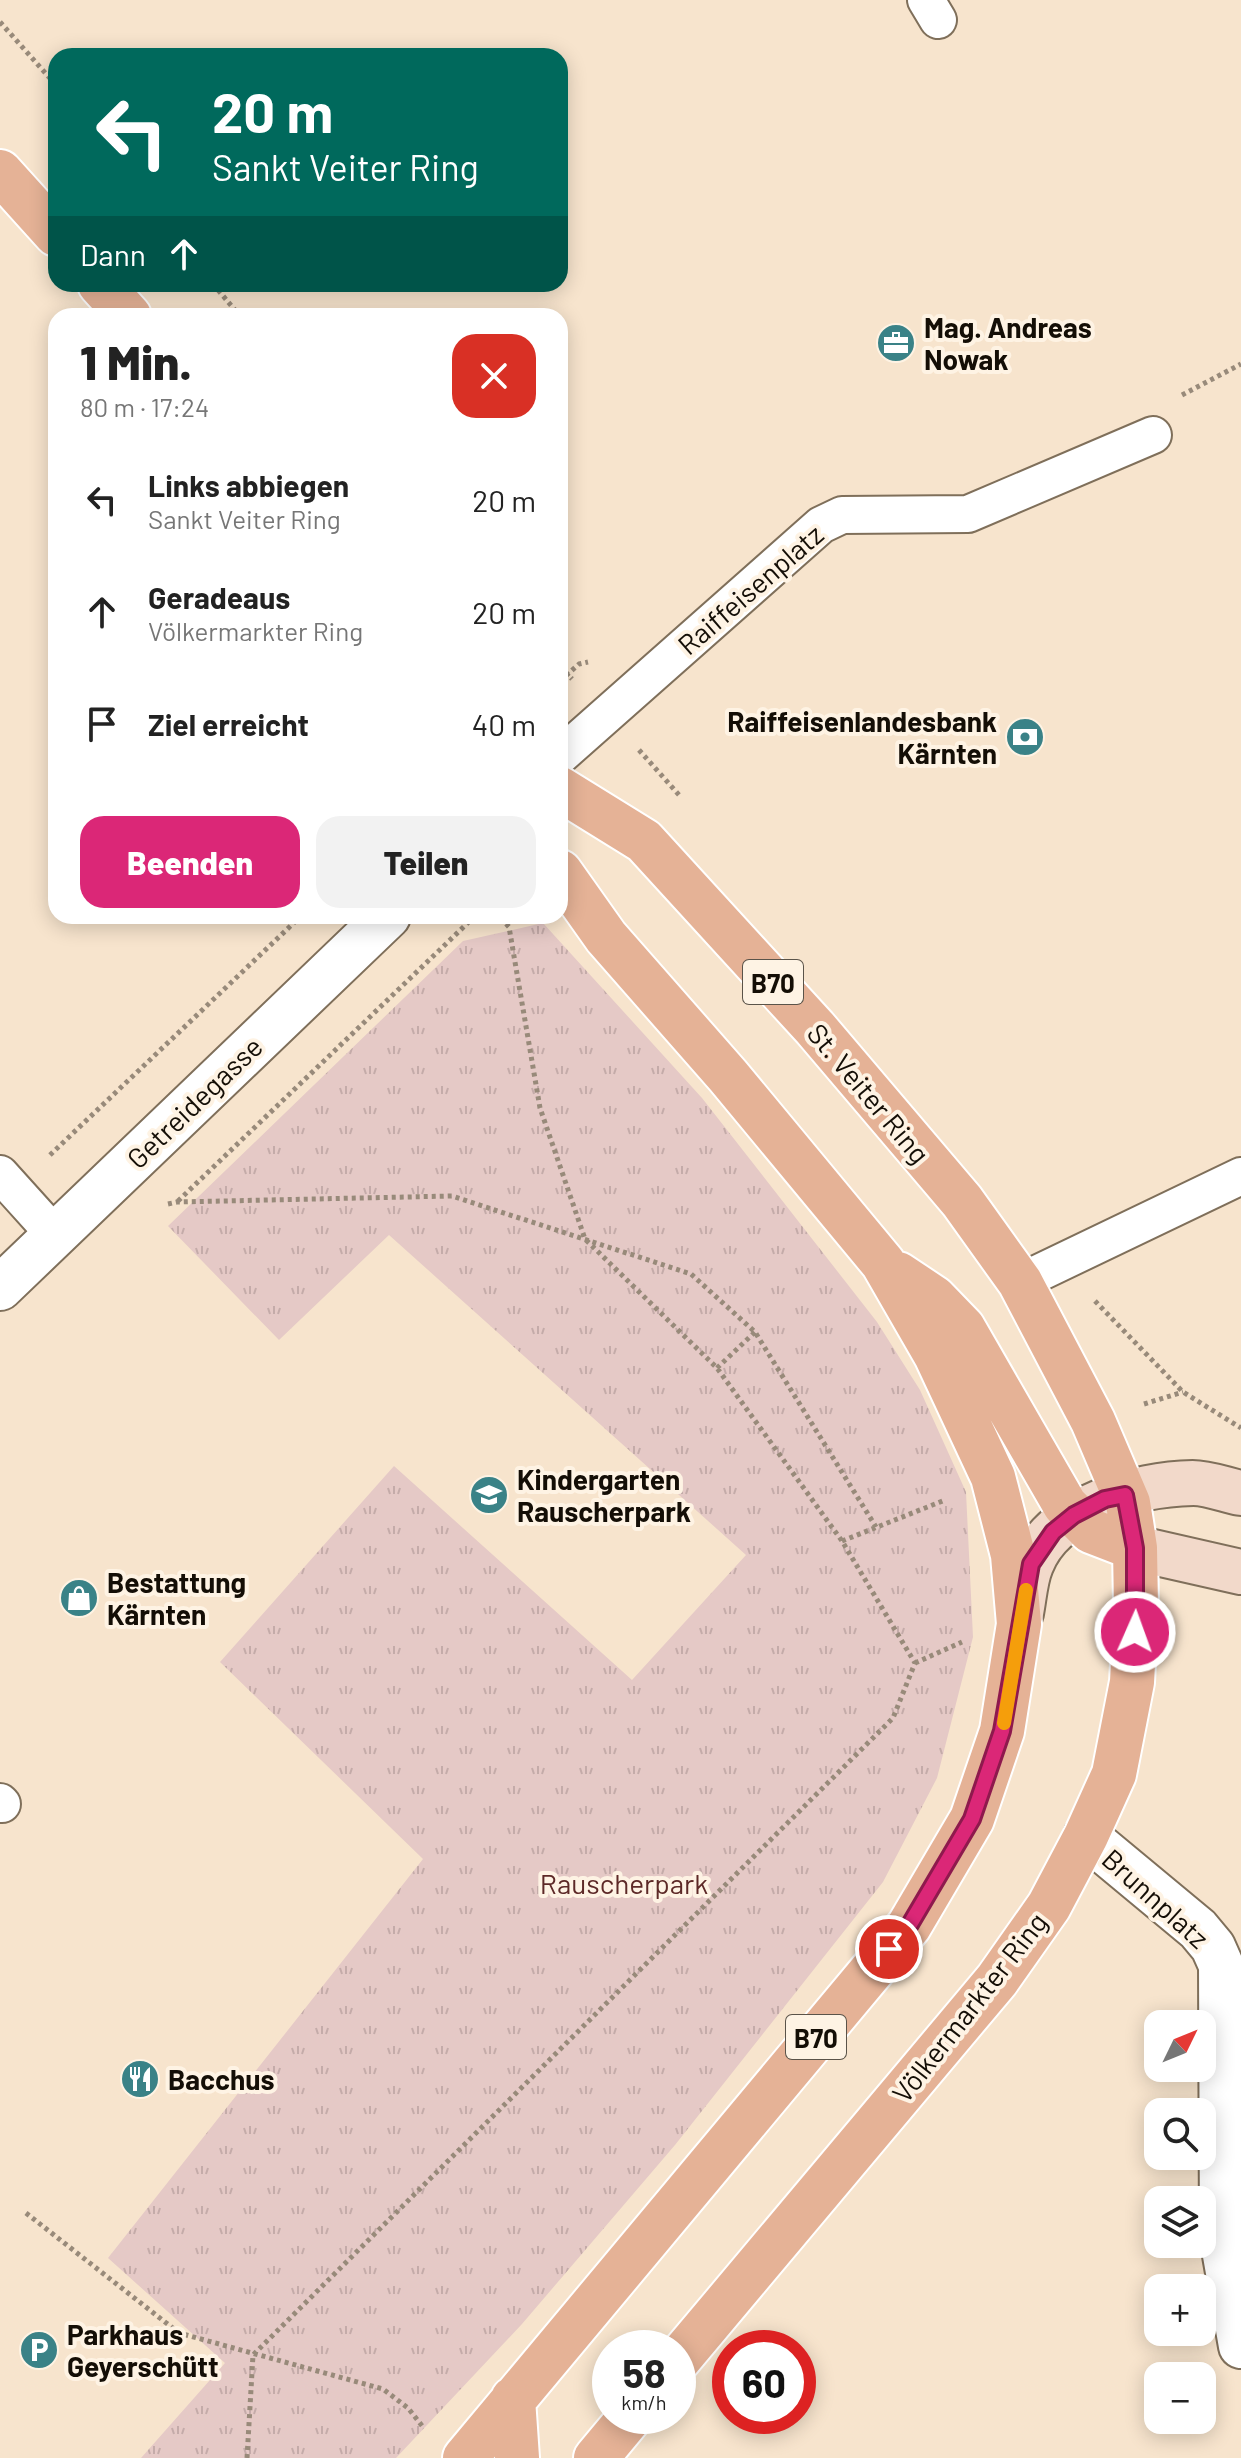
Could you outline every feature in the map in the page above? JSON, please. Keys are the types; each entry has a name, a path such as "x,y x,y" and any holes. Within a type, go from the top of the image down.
{"main road":[{"path":"0,172 48,225"},
{"path":"107,292 122,308"},
{"name":"St. Veiter Ring","path":"568,794 644,841 825,1040 962,1201 1020,1282 1108,1455"},
{"name":"B70","path":"465,2458 909,1926 972,1819 1002,1731 1019,1624 1013,1555 993,1477 936,1355 883,1263 728,1076 606,937 568,883"},
{"name":"B70","path":"883,1263 934,1298 963,1328 1065,1505 1091,1531 1135,1548"},
{"name":"Völkermarkter Ring","path":"696,2339 997,1980 1049,1906 1086,1836 1114,1774 1132,1682 1135,1548 1125,1495 1108,1455"},
{"path":"1019,1624 1031,1564 1053,1532 1074,1515 1105,1499 1153,1488 1195,1483 1241,1493"},
{"path":"1135,1548 1241,1572"},
{"path":"513,2399 517,2458"},
{"path":"596,2458 616,2434"}],"street":[{"name":"Getreidegasse","path":"0,1288 380,924"},
{"name":"Brunnplatz","path":"1086,1836 1198,1929 1213,1947 1221,1965 1222,2238 1241,2346"}],"lane":[{"name":"Raiffeisenplatz","path":"568,749 821,525 842,515 968,514 1153,435"},
{"path":"1020,1282 1241,1176"},
{"path":"7,1182 55,1235"}],"path":[{"path":"0,22 48,76"},
{"path":"220,292 233,308"},
{"path":"7,1182 292,924"},
{"path":"177,1202 467,924"},
{"path":"506,924 540,1108 585,1239 717,1368 842,1541 915,1663"},
{"path":"162,1206 177,1202 452,1196 691,1274 755,1332 876,1527"},
{"path":"717,1368 755,1332"},
{"path":"1183,1392 1241,1428"},
{"path":"842,1541 953,1497"},
{"path":"247,2458 253,2355 893,1718 915,1663 973,1637"},
{"path":"26,2213 179,2333 383,2389 408,2408 424,2428"}],"green space":[{"name":"Rauscherpark","path":"544,924 702,1098 877,1322 920,1390 966,1492 973,1637 937,1778 883,1882 675,2145 522,2324 396,2458 141,2458 225,2363 108,2258 423,1859 220,1662 394,1466 632,1680 746,1555 389,1235 279,1340 168,1226 463,941"}],"slow traffic":[{"path":"1004,1723 1026,1590"}],"place":[{"name":"Mag. Andreas Nowak","path":"896,343"},
{"name":"Raiffeisenlandesbank Kärnten","path":"1025,737"},
{"name":"Kindergarten Rauscherpark","path":"489,1495"},
{"name":"Bestattung Kärnten","path":"79,1598"},
{"name":"Bacchus","path":"140,2079"},
{"name":"Parkhaus Geyerschütt","path":"39,2350"}],"route":[{"path":"889,1949 909,1926 972,1819 1002,1731 1031,1564 1053,1532 1074,1515 1105,1499 1125,1495 1135,1548 1135,1632"}]}
